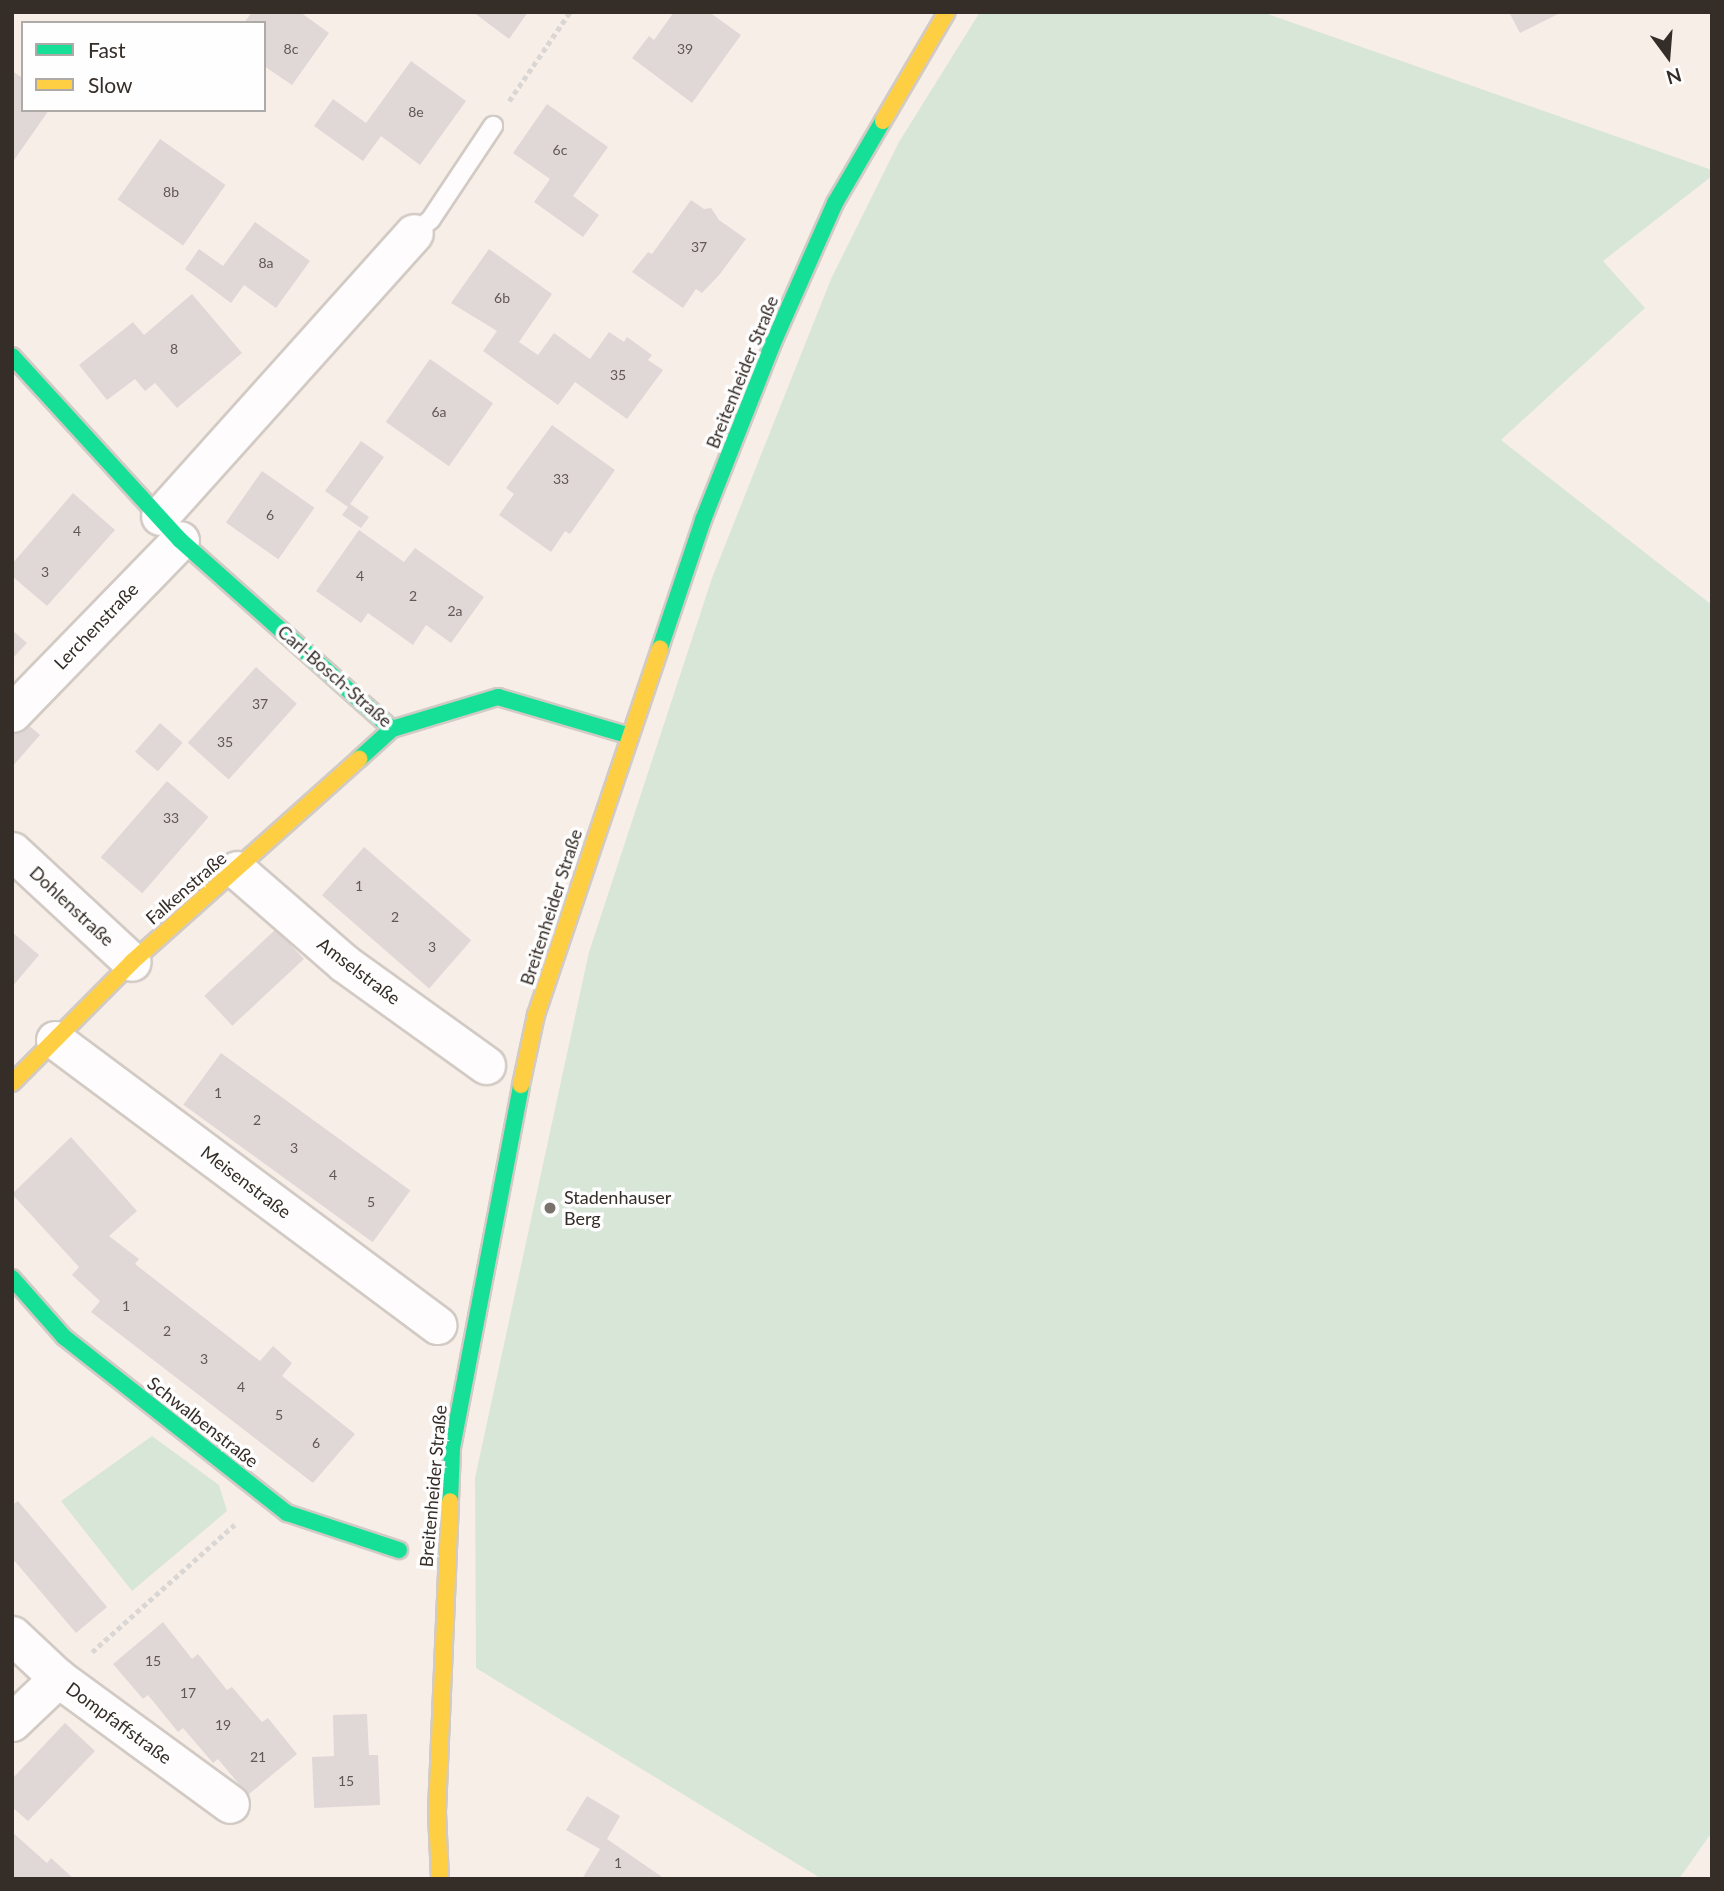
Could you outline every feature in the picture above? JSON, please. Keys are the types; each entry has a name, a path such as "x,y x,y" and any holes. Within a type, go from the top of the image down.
{"street":[{"name":"Breitenheider Straße","path":"440,1879 437,1812 444,1563 452,1448 466,1358 536,1015 627,735 703,520 835,203 947,12"},
{"path":"170,528 414,233"},
{"name":"Carl-Bosch-Straße","path":"12,356 170,528 392,729 498,697 627,735"},
{"name":"Lerchenstraße","path":"12,713 170,528"},
{"name":"Falkenstraße","path":"12,1083 132,962 392,729"},
{"name":"Dohlenstraße","path":"12,851 132,962"},
{"name":"Amselstraße","path":"237,870 344,963 486,1065"},
{"name":"Meisenstraße","path":"55,1040 438,1325"},
{"name":"Schwalbenstraße","path":"12,1278 64,1337 287,1513 399,1550"},
{"name":"Dompfaffstraße","path":"12,1635 60,1679 230,1804"},
{"path":"12,1721 60,1679"}],"lane":[{"path":"414,233 431,219 493,125"}],"path":[{"path":"493,125 570,12"},
{"path":"60,1679 266,1496"}],"green space":[{"path":"980,12 1262,12 1712,170 1712,176 1603,261 1645,308 1501,440 1712,605 1712,1832 1679,1879 822,1879 476,1668 475,1478 589,952 712,578 831,279 899,142"},
{"path":"152,1436 219,1485 227,1511 132,1591 61,1501"}],"building":[{"path":"252,12 300,12 329,33 292,85 266,67 266,21 245,21"},
{"path":"473,12 528,12 509,39"},
{"path":"674,12 709,12 741,35 692,103 632,58 649,36 654,40"},
{"path":"1509,12 1562,12 1520,33"},
{"path":"411,61 466,101 420,165 381,136 363,161 314,126 333,99 366,123"},
{"path":"12,71 21,77 21,112 48,112 12,163"},
{"path":"547,104 608,147 573,196 599,215 583,237 534,202 550,179 513,153"},
{"path":"160,139 226,185 183,246 118,200"},
{"path":"691,200 704,209 711,208 719,220 746,239 720,274 702,293 696,289 683,308 632,272 648,252 652,254"},
{"path":"255,222 310,261 276,308 244,285 231,303 185,269 199,249 223,266"},
{"path":"489,249 552,294 519,342 538,355 554,333 590,359 609,332 624,342 627,337 652,355 648,360 663,370 627,419 575,382 558,405 483,351 497,331 451,303"},
{"path":"192,294 242,353 177,408 155,383 145,391 135,379 107,400 79,365 133,322 144,335"},
{"path":"430,359 493,403 449,466 386,422"},
{"path":"552,425 615,470 570,534 565,531 551,552 499,515 514,494 506,488"},
{"path":"361,441 384,457 350,504 369,517 361,528 342,515 348,507 325,491"},
{"path":"262,471 314,508 278,559 226,523"},
{"path":"73,493 115,530 47,606 12,576 12,564"},
{"path":"359,530 404,562 415,548 484,597 451,643 426,625 413,645 368,613 361,623 316,591"},
{"path":"12,630 27,643 12,659"},
{"path":"256,667 297,704 229,780 188,743"},
{"path":"19,717 40,735 12,767 12,725"},
{"path":"160,723 183,743 158,771 135,752"},
{"path":"167,781 209,817 142,893 101,857"},
{"path":"364,847 471,940 429,988 322,895"},
{"path":"276,929 304,959 232,1026 204,996"},
{"path":"12,932 39,955 12,987"},
{"path":"221,1053 410,1191 373,1242 183,1105"},
{"path":"71,1137 137,1211 109,1236 139,1259 135,1264 260,1361 273,1346 292,1363 282,1376 355,1434 313,1483 91,1312 100,1301 72,1275 79,1267 12,1194"},
{"path":"18,1501 107,1607 76,1633 12,1558 12,1505"},
{"path":"163,1622 192,1659 198,1654 227,1690 232,1687 262,1722 268,1718 297,1754 248,1795 218,1759 213,1763 183,1728 178,1732 148,1695 143,1699 113,1664"},
{"path":"367,1714 369,1755 378,1755 380,1805 314,1808 312,1757 334,1756 333,1715"},
{"path":"65,1723 95,1751 28,1821 12,1807 12,1779"},
{"path":"587,1796 620,1816 607,1839 665,1879 582,1879 600,1849 566,1830"},
{"path":"12,1832 47,1863 51,1858 74,1879 12,1879"}],"traffic: fast":[{"path":"660,648 703,520 773,343 835,203 883,121"},
{"path":"12,356 180,540 392,729"},
{"path":"359,759 392,729 498,697 627,735"},
{"path":"450,1501 452,1448 521,1085"},
{"path":"12,1278 64,1337 287,1513 399,1550"}],"traffic: slow":[{"path":"883,121 947,12"},
{"path":"521,1085 536,1015 660,648"},
{"path":"12,1083 132,962 359,759"},
{"path":"440,1879 437,1812 450,1501"}],"place":[{"name":"Stadenhauser Berg","path":"550,1208"}]}
